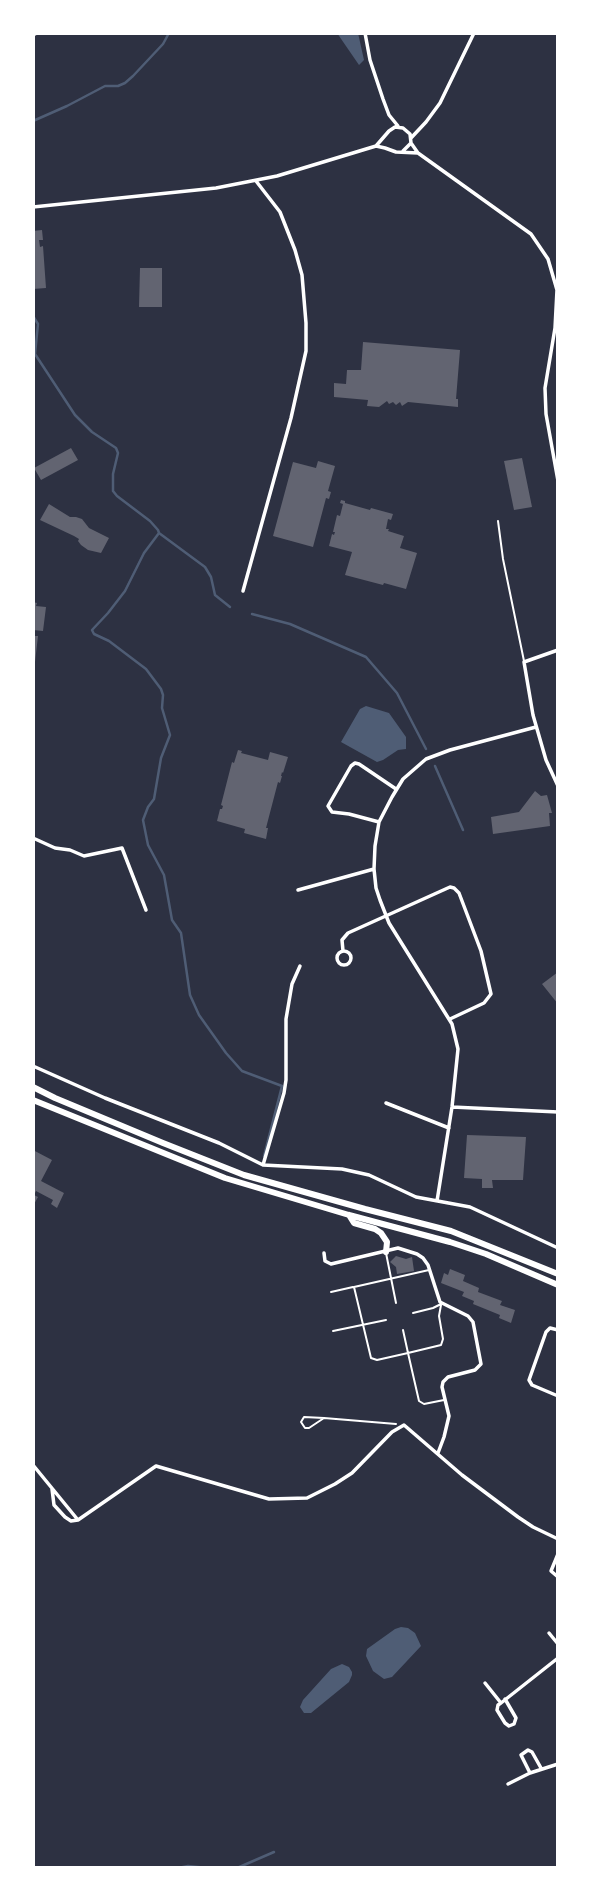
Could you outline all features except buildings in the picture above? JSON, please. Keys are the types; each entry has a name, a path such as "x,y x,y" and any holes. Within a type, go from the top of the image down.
{"main road":[{"path":"33,1087 244,1175 451,1231 558,1274"},
{"path":"33,1100 225,1178 450,1242 558,1284"},
{"path":"349,1215 354,1223 381,1233 387,1242 386,1252"}],"street":[{"path":"33,207 201,190 328,162 376,146 389,131 389,115 370,60 365,33"},
{"path":"411,138 440,103 474,33"},
{"path":"389,115 408,132 418,153 531,234 556,272 555,328 545,388 546,414 558,481"},
{"path":"389,131 401,127 418,128"},
{"path":"386,137 386,144 390,149"},
{"path":"403,151 411,143"},
{"path":"376,146 396,152 418,153"},
{"path":"243,591 291,418 306,351 302,275 295,250 280,212 256,180"},
{"path":"558,650 524,662 536,727 546,760 558,786"},
{"path":"437,1201 452,1107 458,1049 456,1035 386,916 376,888 374,869 374,846 379,822 403,779 422,762 439,753 536,727"},
{"path":"379,822 332,812 328,806 351,766 355,764 396,789"},
{"path":"33,838 55,848 84,856 121,848 146,909"},
{"path":"298,890 374,869"},
{"path":"343,951 344,936 450,887 454,888 459,893 481,951 491,994 484,1003 449,1020"},
{"path":"264,1165 285,1093 286,1018 292,984 300,966"},
{"path":"33,1066 219,1143 264,1165 356,1171 416,1197 470,1207 558,1248"},
{"path":"386,1103 449,1128"},
{"path":"452,1107 558,1112"},
{"path":"324,1253 326,1261 331,1264 398,1248 417,1254 423,1258 430,1270 441,1304 470,1318 474,1324 480,1366 446,1379 442,1387 449,1416 437,1453"},
{"path":"558,1330 550,1328 545,1332 529,1380 532,1385 558,1396"},
{"path":"50,1485 54,1505 67,1519 73,1521 79,1520 156,1465 269,1499 307,1498 344,1479 392,1432 404,1425 518,1517 558,1539"},
{"path":"33,1465 79,1520"},
{"path":"558,1554 551,1571 558,1577"},
{"path":"549,1633 558,1644"},
{"path":"485,1683 503,1701 516,1718 511,1725 506,1725 497,1710 503,1701 558,1658"},
{"path":"530,1773 521,1755 528,1750 541,1768"},
{"path":"508,1784 541,1768 558,1764"}],"lane":[{"path":"498,521 524,662"},
{"path":"386,1252 396,1303"},
{"path":"331,1292 430,1270"},
{"path":"354,1287 369,1355 377,1360 442,1343 439,1317 441,1304"},
{"path":"413,1313 441,1304"},
{"path":"333,1331 386,1320"},
{"path":"402,1330 419,1401 424,1404 445,1399"}],"path":[{"path":"324,1418 309,1428 305,1428 301,1422 304,1417 324,1418 404,1425"}],"water":[{"path":"337,33 358,33 364,60 359,65"},
{"path":"366,706 389,713 406,737 406,749 398,750 377,762 341,742 360,709"},
{"path":"401,1627 415,1633 421,1646 392,1677 384,1679 373,1671 366,1656 367,1649"},
{"path":"342,1664 352,1672 349,1682 311,1713 304,1713 300,1707 303,1700 331,1669"}],"waterway":[{"path":"33,121 105,86 125,83 163,44 169,33"},
{"path":"33,316 38,324 35,354 75,415 92,432 116,448 118,453 113,474 113,491 150,521 159,533 205,567 211,577 215,595 230,607"},
{"path":"159,533 144,553 125,591 92,630 146,669 163,695 162,708 170,735 161,758 154,799 143,820 148,845 164,875 172,920 181,933 190,995 199,1015 242,1071 282,1086 264,1156"},
{"path":"252,614 290,624 366,657 397,693 426,749"},
{"path":"435,766 463,830"},
{"path":"237,1868 274,1852"},
{"path":"178,1868 208,1868"}]}
